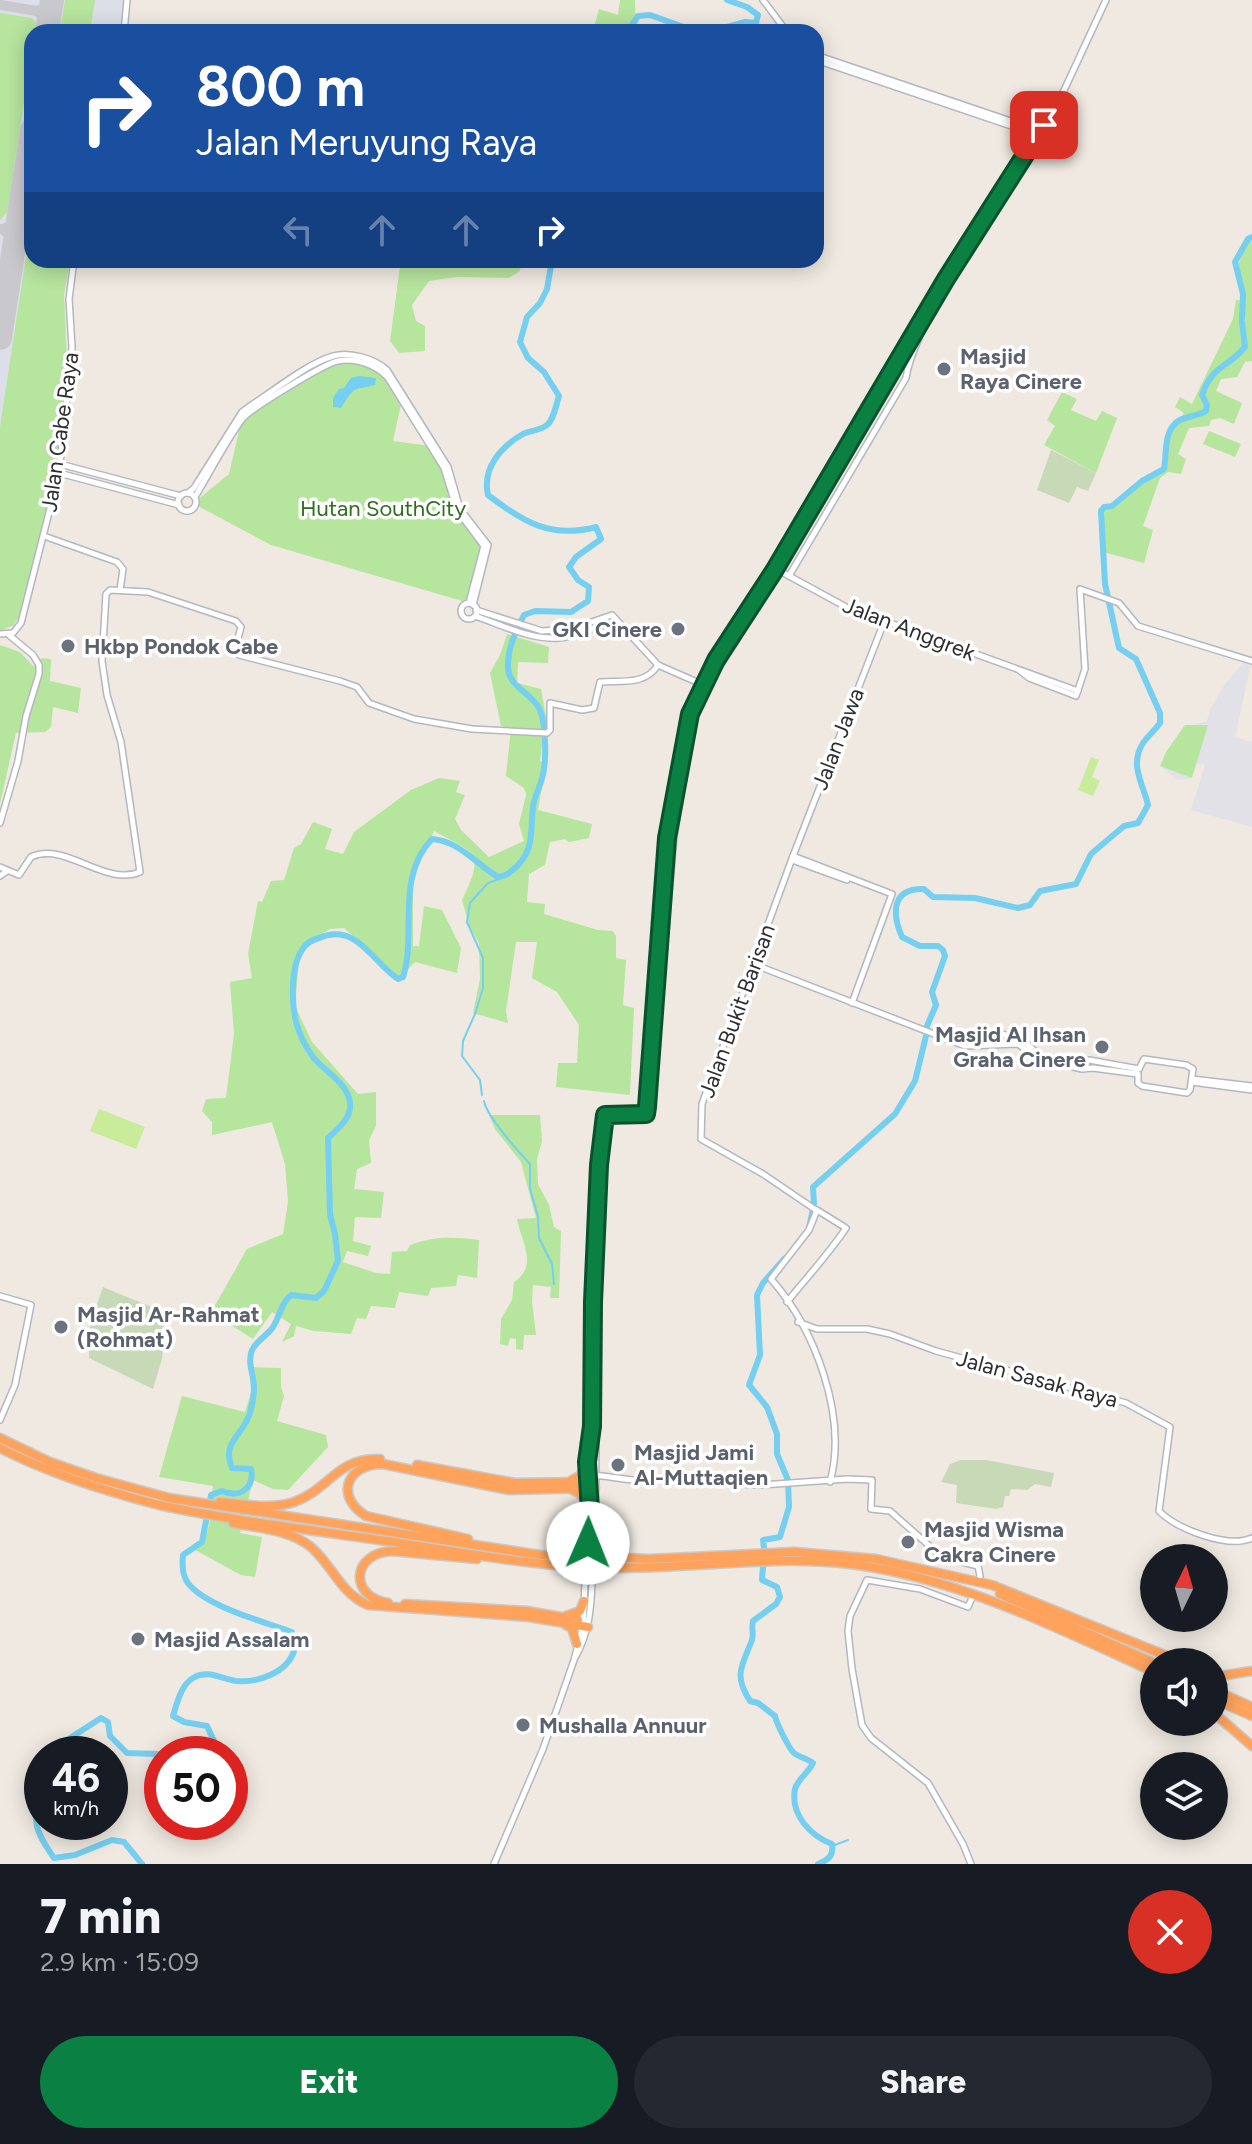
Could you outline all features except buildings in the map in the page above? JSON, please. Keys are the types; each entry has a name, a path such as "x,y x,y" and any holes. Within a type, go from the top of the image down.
{"highway":[{"path":"0,1438 50,1462 174,1503 255,1516 335,1534 514,1560"},
{"path":"0,1448 52,1472 159,1505 174,1503 255,1516 337,1523 540,1555 622,1559 784,1553 876,1559 992,1585 1147,1648"},
{"path":"255,1516 302,1499 347,1464 368,1459 391,1460 515,1483 568,1485 589,1503"},
{"path":"568,1485 581,1475 587,1462"},
{"path":"540,1555 377,1520 358,1511 351,1503 349,1483 359,1470 374,1464 509,1490 591,1482"},
{"path":"255,1516 304,1542 322,1558 348,1593 368,1605 586,1624"},
{"path":"577,1644 572,1628 561,1620 527,1611 392,1604 370,1597 360,1582 364,1562 380,1552 605,1568 760,1562 873,1567 948,1584 1140,1666"},
{"path":"943,1573 992,1590 1140,1657"},
{"path":"561,1620 580,1611 584,1601"},
{"path":"1102,1648 1140,1670"},
{"path":"1228,1672 1252,1669"},
{"path":"1228,1696 1252,1707"},
{"path":"1228,1705 1252,1716"},
{"path":"1228,1722 1252,1738"},
{"path":"1228,1725 1252,1746"}],"street":[{"path":"125,24 127,0"},
{"path":"763,0 781,24"},
{"path":"790,575 906,378 908,360 924,331 924,321 1046,125 1106,0"},
{"path":"824,61 1039,133"},
{"path":"494,1864 584,1641 592,1543 591,1482 587,1462 592,1426 597,1200 605,1115 646,1114 655,1055 666,899 694,717 705,686 779,568 800,526 946,279 1046,125"},
{"name":"Jalan Cabe Raya","path":"12,635 21,623 57,486 72,347 69,299 73,268"},
{"path":"179,505 185,494 194,488 242,412 250,406 333,356 351,356 378,363 387,370 432,440 450,473 460,509 488,545 473,608"},
{"path":"59,473 179,505 185,511 191,510 196,505 195,497 241,422 253,409 335,361 357,361 378,368 388,378 444,468 457,510 484,546 473,608"},
{"path":"800,526 900,363"},
{"path":"61,453 72,467 74,477"},
{"path":"60,464 195,497"},
{"path":"57,486 74,477"},
{"path":"44,536 117,562 123,569 120,590"},
{"name":"Jalan Anggrek","path":"779,568 846,607 1077,694 1085,669 1080,589 1119,603 1138,626 1252,661"},
{"path":"0,867 21,874 31,857 47,853 106,872 140,872 119,733 109,703 102,661 108,590 157,595 236,621 241,627 235,649 239,655 294,667 355,686 369,703 414,719 472,729 547,733 550,730 550,703 591,709 596,705 600,682 638,680 651,674 658,665"},
{"path":"473,608 541,638 572,637 611,623 620,625"},
{"path":"513,626 557,632 612,615 658,665 705,686"},
{"name":"Jalan Jawa","path":"793,858 884,622"},
{"path":"0,634 12,635 36,659 39,674 0,823"},
{"path":"793,858 892,895 852,1003"},
{"name":"Jalan Bukit Barisan","path":"793,858 704,1098 701,1139 763,1174 814,1208"},
{"path":"0,876 7,871"},
{"path":"753,964 961,1044 1018,1044 1036,1058 1071,1063 1084,1059 1094,1065 1139,1072"},
{"path":"961,1044 996,1032 1024,1041 1037,1055 1071,1063 1082,1069 1094,1065"},
{"path":"1144,1059 1192,1067 1192,1080 1187,1093 1142,1086 1138,1081 1144,1059"},
{"path":"1192,1080 1252,1088"},
{"path":"787,1302 809,1272 826,1258 846,1228 814,1208 809,1230 771,1279 820,1362 836,1431 830,1482"},
{"path":"0,1296 31,1305 15,1385 0,1420"},
{"name":"Jalan Sasak Raya","path":"798,1322 817,1329 878,1331 1139,1410 1170,1427 1159,1511 1174,1524 1215,1538 1240,1542 1252,1538"},
{"name":"Jalan Sasak Raya","path":"806,1334 817,1329"},
{"path":"592,1426 596,1445 589,1503 592,1543"},
{"path":"591,1482 657,1477 683,1482 787,1485 847,1479 872,1480 871,1509 890,1511 942,1557 978,1566 980,1576"},
{"path":"971,1864 928,1783 871,1738 862,1725 848,1636 850,1616 867,1580 920,1589 968,1607 972,1598"},
{"path":"574,1660 586,1624 584,1601 589,1582"}],"shaded area":[{"path":"0,0 125,0 122,24 24,24 24,268 69,268 64,295 67,361 51,492 19,616 14,625 0,631"},
{"path":"1244,662 1251,664 1235,737 1252,742 1252,827 1191,810 1205,765 1195,763 1190,779 1177,780 1163,768 1182,728 1207,721 1210,709 1225,684"}],"green space":[{"path":"65,0 95,0 91,24 61,24"},
{"path":"620,0 635,0 636,24 595,24 599,9 618,15"},
{"path":"0,13 32,18 36,23 24,24 24,102 7,212 0,220"},
{"path":"1248,240 1252,241 1252,361 1245,362 1237,377 1221,379 1216,391 1242,403 1234,424 1220,418 1211,420 1209,426 1189,428 1178,454 1186,459 1181,474 1168,472 1160,478 1143,526 1153,530 1144,563 1103,552 1102,508 1113,505 1164,467 1169,438 1184,413 1175,407 1180,397 1192,404 1233,319 1236,300 1244,301 1244,289 1237,268"},
{"path":"24,268 69,268 64,295 67,361 55,477 19,616 14,625 0,631 0,427"},
{"path":"400,268 521,268 509,278 457,277 429,281 412,305 416,321 425,326 425,351 399,353 390,341"},
{"name":"Hutan SouthCity","path":"349,360 378,368 402,400 393,441 430,446 444,468 452,496 484,546 469,603 271,545 196,505 196,501 229,474 241,422 245,417 329,364"},
{"path":"1062,392 1077,399 1071,410 1096,421 1102,411 1117,418 1096,473 1044,445 1055,426 1047,420"},
{"path":"1209,431 1241,444 1235,457 1203,444"},
{"path":"1051,450 1096,473 1088,491 1077,487 1069,503 1037,490"},
{"path":"507,634 549,647 548,663 518,662 517,683 541,689 546,717 540,761 546,764 538,810 592,824 589,838 550,842 545,865 529,874 527,902 545,904 544,914 598,930 613,931 616,936 616,958 626,960 623,1005 634,1008 630,1095 556,1087 558,1063 577,1063 579,1025 557,992 532,978 537,942 516,942 506,1011 508,1023 473,1013 480,979 479,943 469,925 462,900 474,864 467,851 434,831 413,877 413,946 419,946 424,906 442,910 461,948 457,973 415,962 400,977 344,928 330,929 308,942 299,961 295,1006 312,1042 358,1094 376,1092 376,1126 369,1140 371,1163 357,1169 354,1189 384,1192 381,1218 355,1217 353,1241 371,1246 368,1256 347,1251 343,1262 376,1273 390,1274 392,1252 407,1251 410,1245 444,1238 479,1240 477,1278 458,1275 456,1286 431,1288 428,1296 399,1292 395,1308 371,1306 366,1319 357,1318 351,1334 296,1326 294,1336 282,1342 291,1324 272,1312 253,1339 223,1320 209,1316 247,1249 283,1234 288,1202 285,1164 272,1122 212,1135 212,1122 202,1111 206,1099 226,1098 234,1034 230,982 252,978 248,954 258,901 262,902 271,881 284,880 294,848 301,844 313,822 332,829 325,849 343,854 354,832 411,790 439,778 460,781 456,792 465,795 455,819 461,830 489,857 524,841 519,824 526,795 524,788 506,776 511,728 501,726 490,673"},
{"path":"0,645 20,652 33,666 42,658 51,659 50,681 81,688 78,713 53,707 51,727 45,732 16,733 0,804"},
{"path":"1185,725 1208,725 1192,778 1160,766"},
{"path":"1091,757 1099,760 1092,777 1100,781 1093,796 1078,790"},
{"path":"99,1109 145,1127 136,1149 90,1131"},
{"path":"489,1115 540,1115 542,1141 537,1159 538,1184 549,1205 554,1227 561,1231 559,1298 550,1298 551,1287 533,1285 536,1335 524,1335 523,1350 516,1349 516,1339 510,1338 508,1346 500,1344 501,1319 512,1300 514,1282 526,1268 526,1253 517,1219 536,1218 521,1162 495,1129"},
{"path":"103,1287 166,1313 162,1359 153,1389 89,1358 90,1325"},
{"path":"250,1367 281,1368 284,1396 277,1421 326,1435 328,1447 288,1490 273,1489 253,1480 240,1533 262,1537 255,1577 241,1575 195,1550 208,1530 213,1486 159,1477 182,1396 245,1412 251,1392"},
{"path":"961,1460 986,1460 1054,1473 1051,1487 1035,1484 1027,1490 1011,1489 1009,1496 1005,1496 1003,1507 996,1509 956,1503 957,1485 941,1482 950,1464"}],"water":[{"path":"351,378 376,378 375,385 355,390 341,408 333,407 333,398 339,389 344,388"}],"waterway":[{"path":"727,0 747,7 758,15 756,23 738,24"},
{"path":"633,24 638,16 650,15 675,24"},
{"path":"1242,318 1243,294 1235,262 1252,237"},
{"path":"212,1736 207,1726 184,1722 173,1716 185,1685 204,1674 236,1681 270,1675 290,1659 294,1651 292,1632 234,1612 193,1589 184,1574 183,1555 202,1542 211,1495 222,1491 240,1492 251,1481 251,1469 232,1468 229,1452 247,1421 251,1407 254,1388 250,1364 252,1350 273,1327 291,1295 316,1298 324,1291 338,1261 330,1214 328,1138 347,1118 350,1103 345,1089 313,1057 299,1032 293,998 297,962 310,941 332,934 344,935 363,946 398,979 403,977 407,960 410,888 421,854 432,839 459,848 498,877 521,862 530,841 534,803 544,771 545,744 544,725 537,704 509,675 511,647 524,615 535,611 571,612 588,601 589,587 578,580 569,567 576,557 601,539 596,527 565,531 538,526 488,495 490,468 500,452 523,434 547,425 556,408 559,396 544,372 528,358 520,342 527,317 540,303 547,289 551,268"},
{"path":"927,1026 936,1005 932,992 945,956 938,946 920,946 902,937 896,911 900,898 905,893 924,889 933,897 975,898 1018,908 1030,905 1040,891 1076,884 1091,854 1124,826 1138,823 1148,805 1138,774 1137,759 1143,743 1160,723 1160,713 1136,659 1119,648 1105,584 1101,511 1164,469 1171,429 1180,420 1206,411 1207,405 1202,395 1206,385 1245,347 1242,322"},
{"path":"482,1095 480,1080 462,1056 463,1041 483,988 483,958 467,922 470,903 488,883 504,877"},
{"path":"809,1228 814,1204 813,1187 895,1114 915,1081 926,1036"},
{"path":"484,1101 497,1125 530,1164 530,1188 538,1217 539,1238 552,1264 554,1284"},
{"path":"764,1548 763,1540 780,1537 789,1507 788,1480 777,1454 777,1434 767,1407 749,1385 760,1355 757,1295 763,1283 784,1259"},
{"path":"763,1567 762,1580 777,1587 780,1597 776,1604 753,1621 752,1640 742,1664 742,1684 750,1701 758,1703 775,1716 794,1753 813,1763 796,1786 794,1798 804,1823 817,1836 832,1844 830,1857 818,1864"},
{"path":"73,1736 101,1718 108,1722 110,1736"},
{"path":"128,1753 144,1754"},
{"path":"42,1840 54,1858 75,1855 112,1840"},
{"path":"112,1840 124,1842 142,1864"},
{"path":"832,1846 848,1840"}],"taxiway":[{"path":"37,11 47,7 51,0"},
{"path":"0,5 37,11 47,20 47,24"},
{"path":"2,229 13,226 19,216"},
{"path":"2,229 13,238 13,253"}],"runway":[{"path":"48,24 52,0"},
{"path":"0,338 24,182"}],"place":[{"name":"Masjid Raya Cinere","path":"944,369"},
{"name":"GKI Cinere","path":"678,629"},
{"name":"Hkbp Pondok Cabe","path":"68,646"},
{"name":"Masjid Al Ihsan Graha Cinere","path":"1102,1047"},
{"name":"Masjid Ar-Rahmat (Rohmat)","path":"61,1327"},
{"name":"Masjid Jami Al-Muttaqien","path":"618,1465"},
{"name":"Masjid Wisma Cakra Cinere","path":"908,1542"},
{"name":"Masjid Assalam","path":"138,1639"},
{"name":"Mushalla Annuur","path":"523,1725"}],"route":[{"path":"588,1543 591,1515 587,1462 592,1426 596,1220 605,1115 646,1114 667,838 690,714 716,660 774,571 946,279 1044,125"}]}
